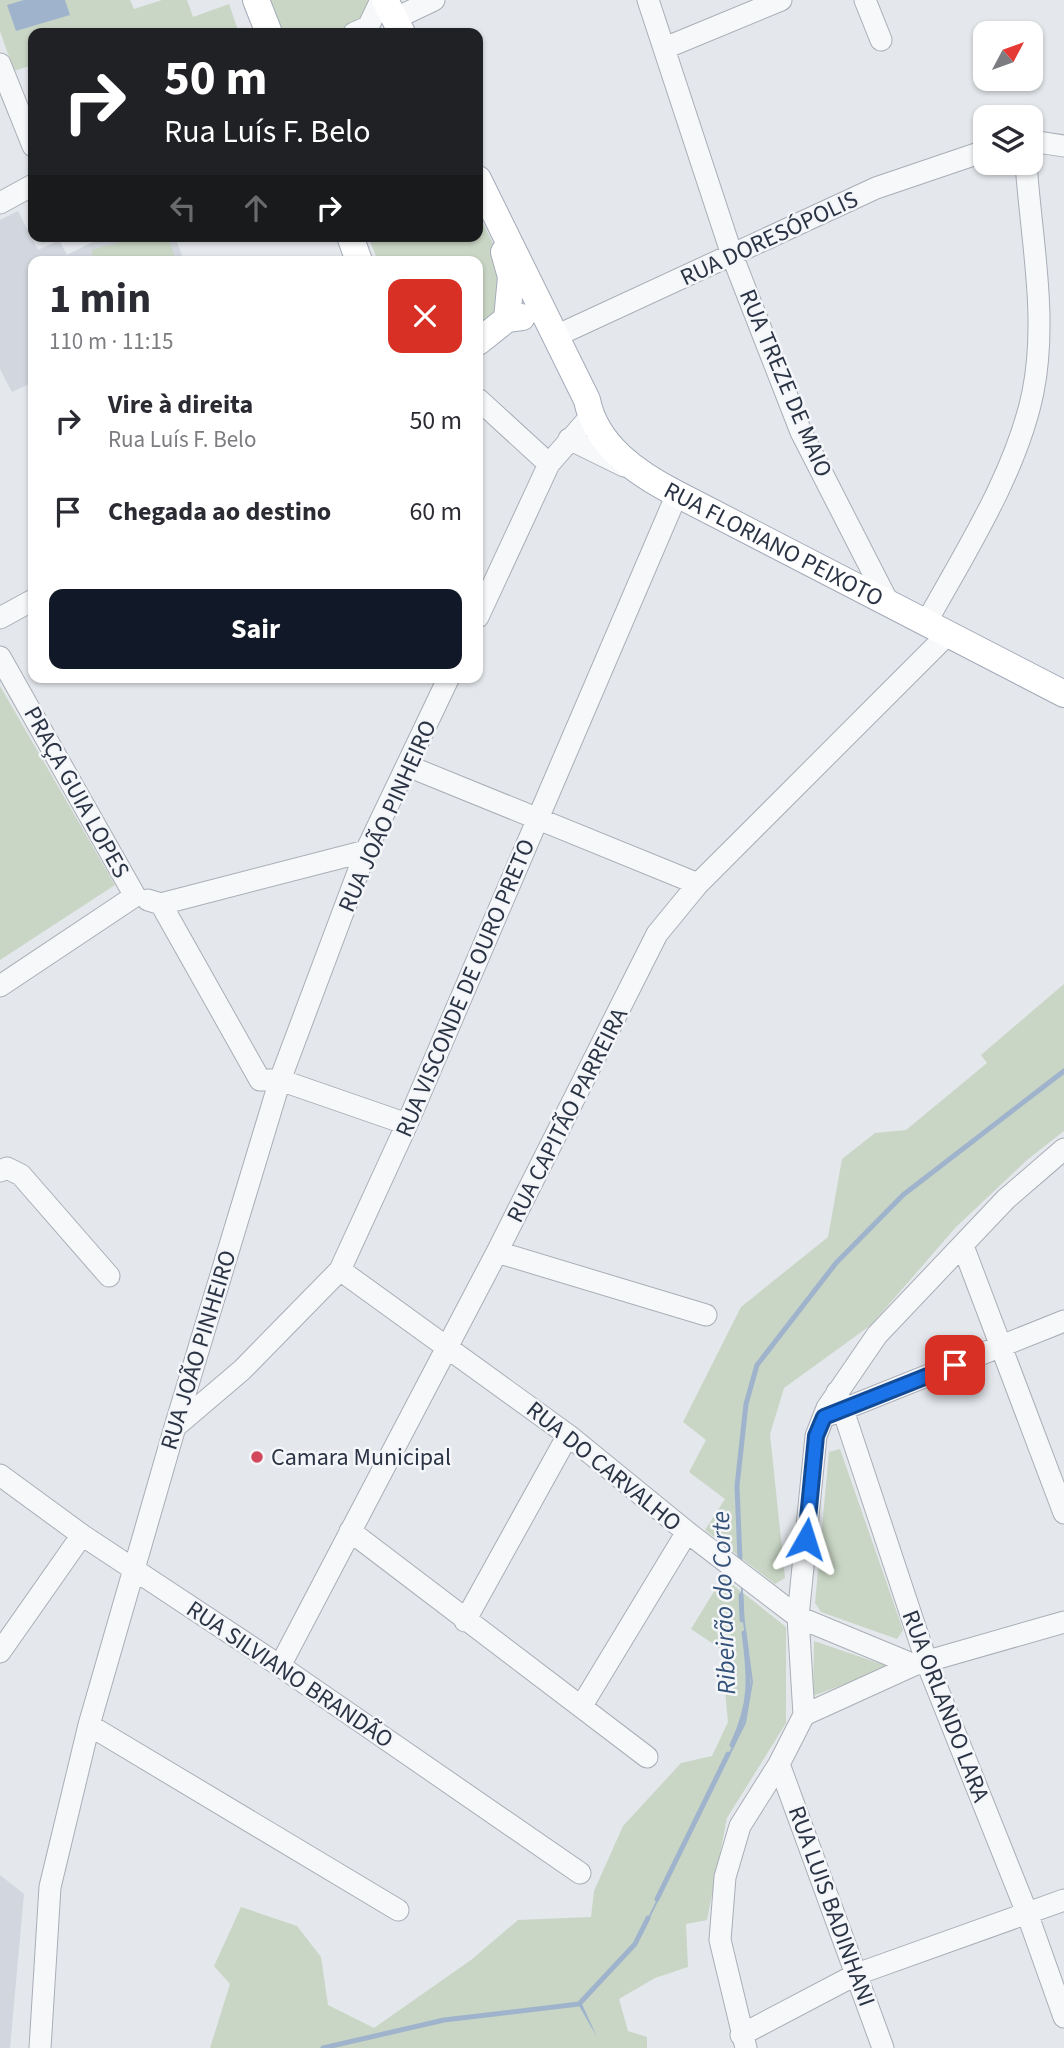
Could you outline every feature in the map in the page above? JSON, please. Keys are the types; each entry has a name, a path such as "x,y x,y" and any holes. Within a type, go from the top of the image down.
{"main road":[{"path":"256,0 267,28"},
{"path":"483,189 491,204 511,277 507,319"},
{"name":"RUA FLORIANO PEIXOTO","path":"491,204 587,400 586,433 611,447 645,477 1064,694"},
{"path":"483,338 507,319 526,317 554,330"}],"street":[{"path":"366,28 388,13 435,0"},
{"name":"RUA TREZE DE MAIO","path":"648,0 732,255 801,432 887,600"},
{"path":"665,48 781,0"},
{"path":"865,0 881,40"},
{"path":"0,64 28,134"},
{"path":"1043,143 1064,146"},
{"name":"RUA DORESÓPOLIS","path":"554,330 732,255 876,188 973,155"},
{"name":"RUA CAPITÃO PARREIRA","path":"280,1666 497,1252 657,934 698,884 938,627 972,541 1015,450 1033,393 1039,306 1027,175"},
{"path":"0,203 28,189"},
{"path":"483,404 549,464"},
{"path":"483,606 549,464 586,433"},
{"name":"RUA VISCONDE DE OURO PRETO","path":"174,1427 242,1370 340,1270 407,1124 677,494"},
{"path":"0,618 28,603"},
{"name":"PRAÇA GUIA LOPES","path":"0,657 135,896 0,986"},
{"name":"RUA JOÃO PINHEIRO","path":"40,2048 50,1887 89,1725 174,1427 280,1080 366,851 446,683"},
{"path":"408,766 698,884"},
{"path":"135,896 161,904 366,851"},
{"path":"161,904 260,1080 280,1080 407,1124"},
{"path":"1064,1149 1052,1156 1006,1199 877,1335 816,1436 798,1617 804,1714 779,1764 740,1826 724,1877 720,1940 743,2041 857,1974 1064,1900"},
{"path":"0,1171 8,1168 21,1175 109,1276"},
{"path":"963,1246 1064,1513"},
{"path":"497,1252 706,1315"},
{"name":"RUA DO CARVALHO","path":"340,1270 448,1345 568,1435 721,1559 798,1617 921,1664"},
{"path":"834,1407 1001,1347 1064,1321"},
{"name":"RUA ORLANDO LARA","path":"834,1407 921,1664 1027,1913 1064,2017"},
{"path":"465,1621 568,1435"},
{"name":"RUA SILVIANO BRANDÃO","path":"0,1475 82,1535 280,1666 580,1873"},
{"path":"350,1531 647,1757"},
{"path":"580,1707 687,1532"},
{"path":"0,1652 82,1535"},
{"path":"804,1714 921,1664 1064,1622"},
{"path":"89,1725 398,1910"},
{"name":"RUA LUIS BADINHANI","path":"779,1764 883,2048"}],"shaded area":[{"path":"18,211 28,230 28,242 34,242 38,250 55,242 60,242 67,255 92,242 177,242 182,256 28,256 28,384 12,392 0,369 0,220"},
{"path":"0,1875 24,1894 10,2048 0,2048"}],"green space":[{"path":"0,0 130,0 134,9 162,0 187,0 193,17 229,4 237,28 28,28 28,67 14,71 0,31"},
{"path":"268,0 371,0 361,21 346,28 279,28"},
{"path":"483,223 505,268 500,311 483,326 483,256 376,256 370,242 483,242"},
{"path":"120,242 170,242 174,256 93,256 91,250"},
{"path":"0,686 115,885 0,960"},
{"path":"1064,984 1064,1131 1027,1160 956,1227 871,1325 784,1388 770,1434 785,1578 775,1584 705,1530 725,1499 689,1472 706,1440 683,1422 741,1307 828,1237 842,1159 875,1133 906,1130 987,1063 981,1055"},
{"path":"840,1449 903,1630 897,1639 821,1612 815,1603 829,1452"},
{"path":"723,1577 786,1627 786,1723 727,1818 707,1920 686,1924 688,1967 655,1978 619,1999 628,2031 647,2037 647,2048 210,2048 230,1984 214,1966 241,1907 297,1926 321,1957 328,2005 374,2028 471,1960 518,1920 591,1917 594,1891 623,1826 681,1763 712,1756 728,1722 721,1649 691,1629"},
{"path":"814,1641 890,1667 813,1696"}],"water":[{"path":"24,0 65,0 70,15 16,31 7,5"},
{"path":"836,1263 758,1365 747,1405 738,1487 744,1615 753,1682 746,1723 637,1944 582,2004 597,2037 578,2004 635,1944 744,1722 751,1682 742,1615 737,1486 746,1404 757,1365"}],"waterway":[{"name":"Ribeirão do Corte","path":"740,1560 737,1486 746,1404 757,1365 836,1263 903,1195 1064,1071"},
{"name":"Ribeirão do Corte","path":"741,1595 742,1620"},
{"name":"Ribeirão do Corte","path":"732,1745 739,1730 748,1690 744,1633"},
{"name":"Ribeirão do Corte","path":"657,1899 728,1754"},
{"name":"Ribeirão do Corte","path":"323,2048 444,2020 579,2004 635,1944 648,1918"}],"place":[{"name":"Camara Municipal","path":"257,1457"}],"route":[{"path":"806,1539 816,1436 824,1417 955,1365"}]}
